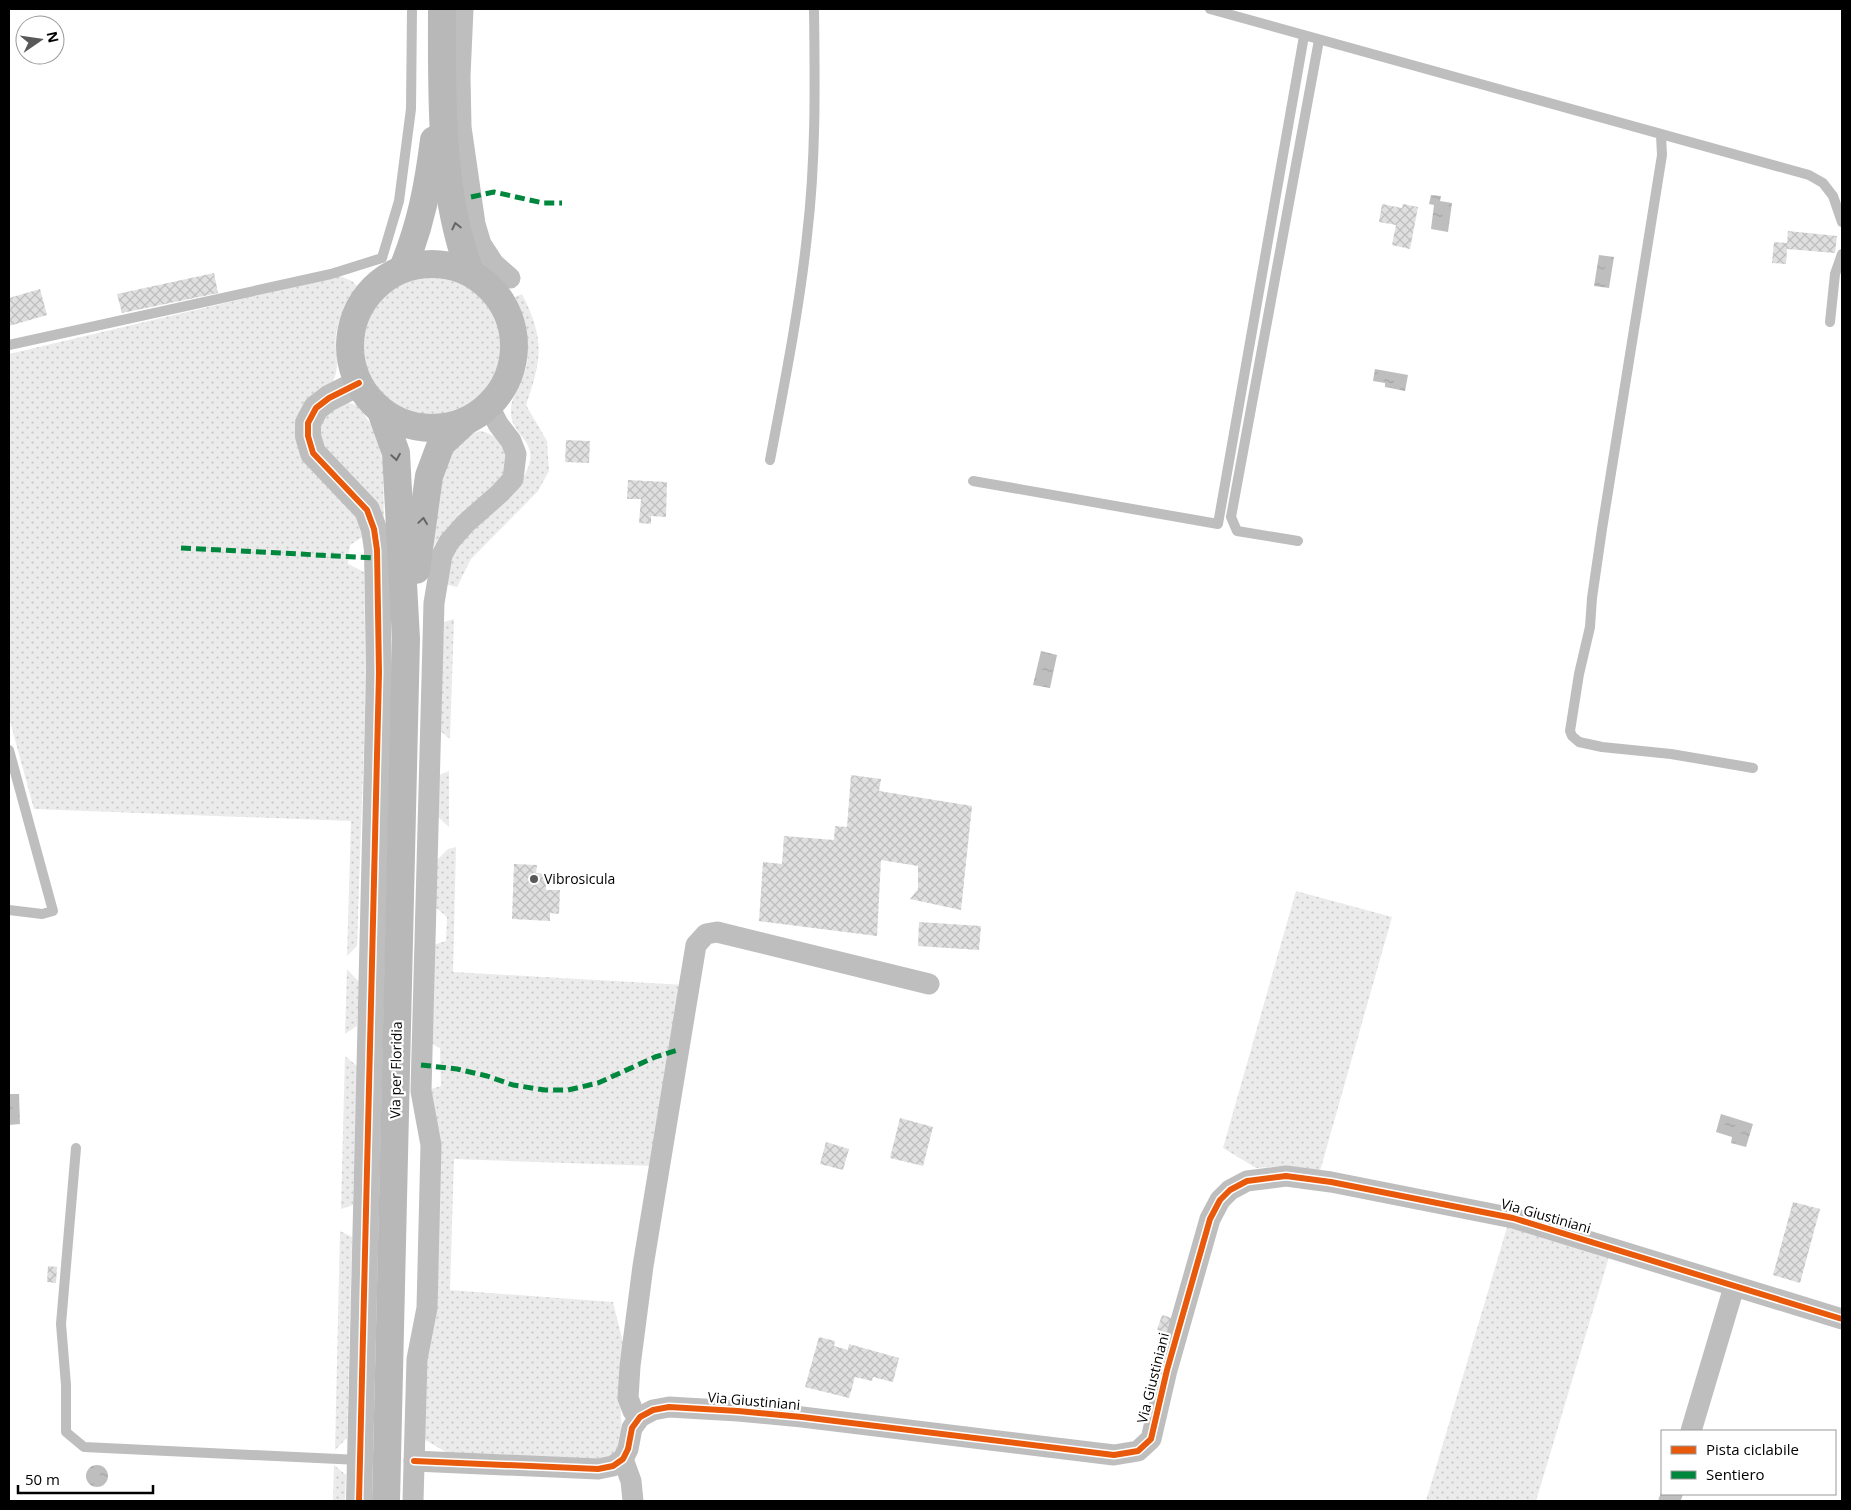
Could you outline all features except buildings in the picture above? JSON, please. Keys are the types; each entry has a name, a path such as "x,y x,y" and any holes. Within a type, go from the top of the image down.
{"main road":[{"path":"442,9 442,81 447,162 453,211 462,251 470,272"},
{"path":"403,268 420,222 429,180 442,81"},
{"path":"406,639 429,476 441,444 466,421 489,406 504,385 513,361 514,334 506,310 491,288 470,272 437,263 403,268 379,282 361,303 351,329 350,357 359,383 368,398 381,410 400,422 422,428 444,428 466,421"},
{"path":"381,410 396,453 406,639"},
{"name":"Via per Floridia","path":"386,1501 406,639"}],"street":[{"path":"462,9 461,127 475,224 481,244 494,264 510,278"},
{"path":"359,383 329,398 316,408 308,423 308,436 313,453 367,510 374,528 377,550 379,674 359,1501"},
{"path":"413,1501 417,1359 428,1308 431,1145 421,1091 434,603 442,555 449,542 465,524 513,479 516,454 511,441 498,424 489,406"},
{"path":"414,1462 598,1469 613,1466 624,1459 632,1428 640,1417 633,1411 628,1398 630,1366 644,1256 696,945 706,934 717,932 929,984"},
{"name":"Via Giustiniani","path":"640,1417 653,1410 669,1407 738,1411 1114,1455 1138,1451 1151,1439 1167,1370 1210,1219 1220,1200 1230,1190 1247,1180 1265,1177 1286,1176 1331,1182 1513,1218 1842,1319"},
{"path":"1690,1430 1734,1287"},
{"path":"624,1459 631,1481 632,1501"}],"lane":[{"path":"9,345 331,274 382,258 399,201 411,109 412,9"},
{"path":"770,460 807,236 815,129 814,9"},
{"path":"1210,9 1809,175 1823,183 1833,196 1842,222"},
{"path":"973,481 1218,524 1304,36"},
{"path":"1298,541 1237,531 1231,517 1318,40"},
{"path":"1661,135 1662,155 1602,529 1592,598 1590,627 1579,674 1570,731 1572,736 1579,742 1602,747 1671,754 1753,768"},
{"path":"1830,322 1835,274 1842,254"},
{"path":"9,750 53,911 42,914 9,910"},
{"path":"76,1148 61,1324 66,1385 66,1432 84,1447 360,1460"}],"shaded area":[{"path":"433,275 447,276 460,280 473,287 483,296 492,306 499,319 503,332 503,360 499,373 492,386 483,396 473,405 460,412 447,416 433,417 419,416 406,412 393,405 383,396 374,386 367,373 363,360 362,346 363,332 367,319 374,306 383,296 393,287 406,280 419,276"},
{"path":"340,276 352,281 360,289 338,323 336,336 337,365 334,378 325,393 299,413 357,510 367,534 350,545 348,564 364,572 366,682 357,946 347,956 351,821 34,809 9,718 9,354"},
{"path":"522,294 535,324 539,349 535,375 526,405 547,441 549,471 538,491 471,559 457,587 444,584 448,559 457,546 519,484 527,469 530,458 526,442 515,427 511,408 513,398 526,368 527,360 524,333 513,298"},
{"path":"349,403 357,405 375,430 379,443 383,463 384,522 322,449 318,425 322,417 339,404"},
{"path":"480,431 494,436 500,442 507,455 504,474 440,537 430,552 437,500 447,464 455,448 466,437"},
{"path":"454,619 450,739 439,730 444,622"},
{"path":"449,771 449,827 436,815 437,776"},
{"path":"456,847 453,972 685,985 654,1166 454,1159 450,1290 613,1302 624,1347 620,1394 622,1440 616,1452 609,1459 456,1458 422,1438 431,1089 441,1086 440,1048 432,1044 433,945 446,941 447,917 435,907 437,860 448,849"},
{"path":"1296,891 1392,917 1320,1171 1285,1166 1256,1168 1223,1148"},
{"path":"347,969 359,982 357,1026 345,1034"},
{"path":"345,1056 357,1066 353,1205 341,1209"},
{"path":"1508,1224 1609,1257 1536,1501 1426,1501"},
{"path":"340,1231 352,1237 347,1438 335,1450"},
{"path":"334,1465 346,1475 345,1501 333,1501"}],"water":[{"path":"1431,195 1441,196 1440,201 1452,203 1448,232 1431,229 1434,205 1429,204"},
{"path":"1599,255 1614,257 1609,288 1594,286"},
{"path":"1375,369 1408,375 1405,391 1385,387 1385,383 1373,381"},
{"path":"1041,651 1057,655 1050,688 1033,685"},
{"path":"9,1094 19,1094 20,1124 9,1125"},
{"path":"1721,1114 1753,1124 1746,1147 1731,1143 1732,1137 1716,1132"},
{"path":"97,1465 107,1472 108,1476 101,1486 97,1487 87,1480 86,1476 93,1466"}],"marked path":[{"path":"471,197 494,192 543,203 562,203"},
{"path":"181,548 377,558"},
{"path":"421,1065 457,1069 487,1076 513,1085 545,1090 568,1090 598,1083 655,1057 678,1050"}],"cycle path":[{"path":"359,383 329,398 316,408 308,423 308,436 313,453 367,510 374,529 377,550 379,673 359,1501"},
{"path":"414,1461 598,1469 613,1466 623,1459 628,1449 632,1428 640,1417 653,1410 669,1407 802,1417 1114,1455 1138,1451 1151,1439 1167,1370 1210,1219 1220,1200 1230,1190 1247,1181 1286,1176 1331,1182 1513,1218 1842,1319"}],"place":[{"name":"Vibrosicula","path":"534,879"}]}
